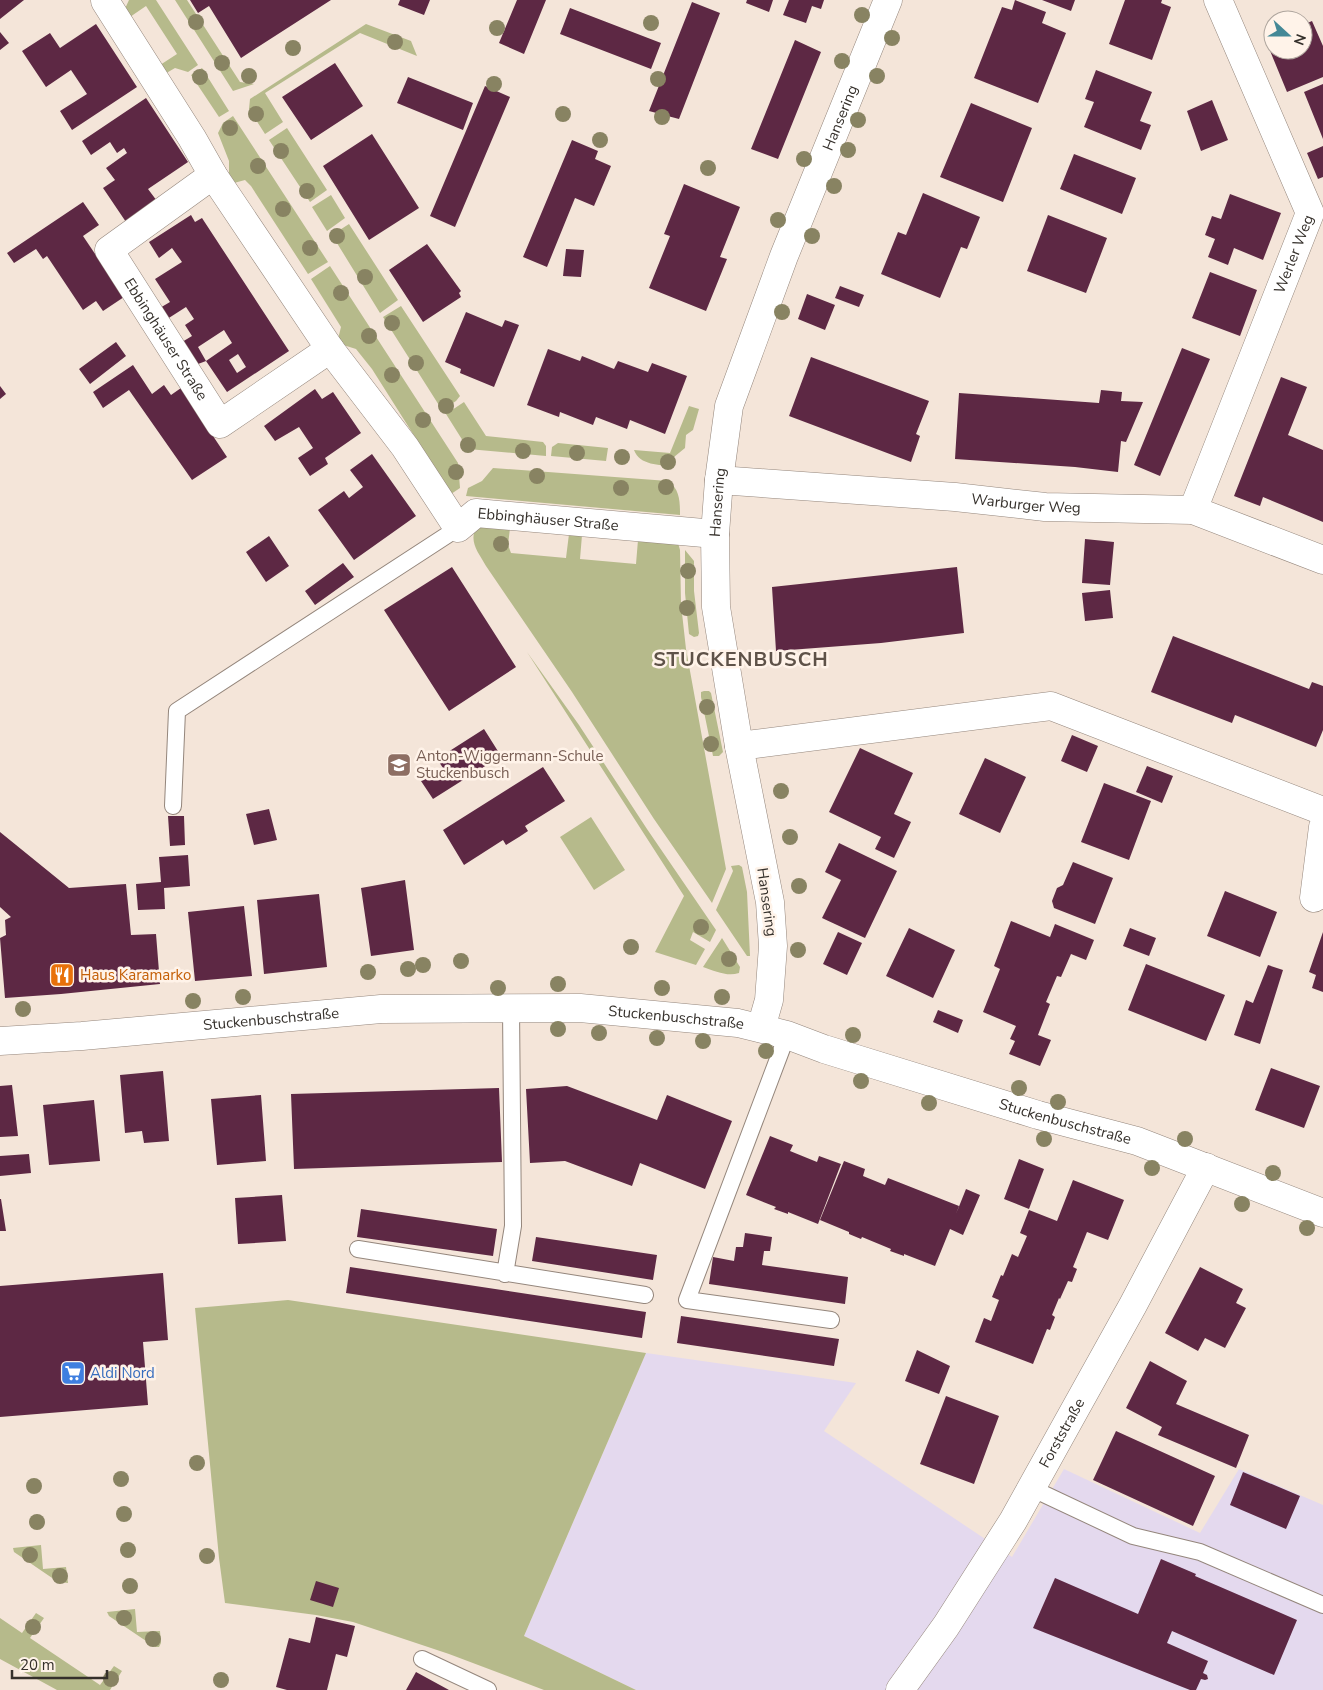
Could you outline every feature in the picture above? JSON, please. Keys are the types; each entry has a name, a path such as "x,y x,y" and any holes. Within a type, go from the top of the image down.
{"street":[{"name":"Ebbinghäuser Straße","path":"106,0 105,2 192,138 213,175 330,349 405,447 458,528 476,513 715,534"},
{"name":"Hansering","path":"761,1028 769,1000 773,946 770,902 739,746 716,607 715,534 719,480 729,406 784,256 888,0"},
{"name":"Werler Weg","path":"1193,510 1310,214 1218,0"},
{"name":"Ebbinghäuser Straße","path":"213,175 109,250 220,424 330,349"},
{"name":"Warburger Weg","path":"719,480 955,497 1045,507 1193,510 1323,560"},
{"path":"739,746 1051,706 1323,811"},
{"path":"1314,898 1323,827"},
{"name":"Stuckenbuschstraße","path":"0,1041 82,1036 381,1009 511,1008 607,1010 738,1022 787,1035 824,1050 1045,1117 1137,1141 1323,1213"},
{"name":"Forststraße","path":"900,1690 946,1626 1013,1521 1133,1305 1206,1167"}],"lane":[{"path":"173,806 177,710 458,528"},
{"path":"505,1274 513,1226 511,1008"},
{"path":"787,1035 686,1300 830,1320"},
{"path":"358,1250 645,1295"},
{"path":"1031,1488 1132,1536 1200,1552 1323,1605"},
{"path":"422,1659 488,1690"}],"shaded area":[{"path":"646,1353 856,1383 824,1431 1012,1557 1064,1469 1200,1533 1239,1469 1323,1505 1323,1690 636,1690 524,1636"}],"green space":[{"path":"129,0 156,0 198,65 188,72 175,68 163,75 157,67 177,54 146,6 127,19 123,13"},
{"path":"175,0 187,0 240,82 254,84 233,91"},
{"path":"366,24 411,41 417,56 360,33 265,93 283,122 265,134 249,109 250,99"},
{"path":"202,68 229,111 219,117 191,75"},
{"path":"233,116 328,262 308,274 251,186 245,180 234,183 229,176 229,161 218,133 223,123"},
{"path":"287,128 327,190 310,202 269,140"},
{"path":"331,195 345,218 327,231 312,207"},
{"path":"349,224 398,300 380,313 332,235"},
{"path":"330,266 458,463 460,488 451,494 372,369 356,349 337,343 341,327 311,279"},
{"path":"401,306 460,396 442,410 383,317"},
{"path":"464,402 486,436 543,442 546,446 546,456 468,449 446,414"},
{"path":"689,406 699,409 693,430 686,435 685,448 674,457 674,467 645,462 641,459 634,450 670,453"},
{"path":"558,443 608,448 606,461 551,456 552,447"},
{"path":"493,468 668,481 677,492 680,515 466,496 468,488 482,481"},
{"path":"477,526 510,528 508,545 511,553 566,558 569,534 582,535 580,559 636,564 638,540 678,543 680,550 681,604 686,649 726,869 712,903 486,566 474,542 474,531"},
{"path":"685,550 694,561 694,591 699,633 698,636 694,637 689,634 685,593"},
{"path":"527,652 579,725 716,930 710,942 693,932 690,940 705,949 696,965 655,952 684,896"},
{"path":"701,692 711,693 723,752 719,756 713,756 701,697"},
{"path":"591,817 625,870 594,890 560,837"},
{"path":"739,865 742,867 747,892 750,956 747,956 716,910 733,871 731,866"},
{"path":"722,938 740,967 739,973 726,974 703,967"},
{"path":"288,1300 646,1353 524,1636 636,1690 544,1690 449,1654 353,1622 225,1603 195,1308"},
{"path":"41,1545 43,1569 66,1567 68,1583 58,1582 14,1552 13,1548"},
{"path":"135,1609 137,1632 160,1631 161,1643 159,1647 155,1647 109,1616 107,1612"},
{"path":"36,1613 44,1618 30,1638 100,1685 114,1666 122,1671 110,1690 57,1690 0,1659 0,1618 22,1633"}],"building":[{"path":"0,0 24,0 0,19"},
{"path":"190,0 331,0 241,58 209,6 198,13"},
{"path":"400,0 430,0 424,15 398,5"},
{"path":"517,0 546,0 524,54 499,43"},
{"path":"747,0 773,0 769,12 746,3"},
{"path":"789,0 824,0 821,9 812,6 806,23 783,15"},
{"path":"1015,0 1046,12 1042,23 1066,33 1038,103 974,78 1002,7 1012,10"},
{"path":"1042,0 1075,0 1071,11"},
{"path":"1125,0 1162,0 1161,3 1171,7 1152,60 1109,44"},
{"path":"692,2 720,13 679,119 649,111"},
{"path":"570,8 661,43 651,69 560,34"},
{"path":"1313,23 1323,46 1323,77 1287,92 1274,60 1313,60"},
{"path":"96,24 137,87 72,130 60,111 87,94 71,70 46,87 22,51 50,33 60,48"},
{"path":"0,32 9,43 0,50"},
{"path":"795,40 821,52 778,159 751,149"},
{"path":"335,63 363,106 311,140 282,97"},
{"path":"1096,70 1152,92 1140,121 1151,125 1141,150 1084,127 1094,102 1085,99"},
{"path":"408,77 473,103 463,130 397,103"},
{"path":"1323,84 1323,139 1304,92"},
{"path":"485,86 510,97 455,227 430,216"},
{"path":"146,98 188,162 148,189 157,201 126,222 103,188 115,180 106,168 127,153 124,148 117,153 110,142 91,155 82,141"},
{"path":"1212,100 1228,140 1201,151 1187,111"},
{"path":"971,103 1032,128 1003,202 940,177"},
{"path":"372,134 419,208 369,240 323,166"},
{"path":"572,140 598,151 595,159 611,166 594,206 575,198 547,267 523,257"},
{"path":"1323,146 1323,177 1318,179 1307,153"},
{"path":"1074,154 1136,178 1122,214 1060,189"},
{"path":"684,184 740,207 720,257 727,259 706,311 649,288 670,236 664,234"},
{"path":"923,193 980,217 967,249 961,247 940,298 881,274 898,232 906,235"},
{"path":"1230,194 1281,213 1263,260 1234,248 1228,265 1208,257 1215,239 1205,235 1212,216 1221,219"},
{"path":"83,202 99,225 83,236 124,297 103,311 96,301 83,310 47,256 43,259 36,249 14,263 7,253"},
{"path":"191,215 195,222 202,218 289,351 227,392 206,361 198,364 177,345 192,336 185,325 194,319 186,307 161,323 153,312 170,302 155,279 182,262 172,248 159,258 149,242","holes":["224,330 232,343 206,361 198,347","238,354 246,367 237,373 229,360"]},
{"path":"1048,215 1107,238 1086,293 1027,271"},
{"path":"427,244 461,291 459,293 461,297 423,322 389,270"},
{"path":"566,249 584,250 581,277 563,276"},
{"path":"1210,272 1257,290 1240,336 1192,318"},
{"path":"840,286 864,295 859,307 835,298"},
{"path":"807,294 835,305 825,330 798,319"},
{"path":"466,312 502,327 505,320 519,325 494,387 460,373 461,369 445,362"},
{"path":"116,342 126,356 90,384 79,369"},
{"path":"1182,348 1210,359 1160,476 1134,465"},
{"path":"548,349 580,361 582,356 614,369 618,361 648,372 652,363 687,376 665,434 630,420 627,429 596,417 593,425 560,412 559,417 527,405"},
{"path":"811,357 929,401 916,434 920,436 911,462 789,416"},
{"path":"133,365 152,394 164,385 171,395 181,388 227,457 192,480 129,390 103,408 93,392"},
{"path":"1281,377 1307,387 1288,435 1323,450 1323,522 1263,497 1260,506 1234,496"},
{"path":"0,386 6,394 0,399"},
{"path":"315,389 322,399 333,392 361,433 325,458 328,464 310,476 298,458 313,448 299,427 275,441 264,426"},
{"path":"1101,390 1122,392 1121,401 1143,402 1126,442 1121,441 1118,472 1075,467 955,459 959,393 1099,403"},
{"path":"372,454 416,516 354,560 318,510 344,491 349,498 363,487 350,470"},
{"path":"269,536 289,566 266,582 246,552"},
{"path":"1085,539 1114,542 1110,585 1082,583"},
{"path":"343,563 354,577 315,605 305,591"},
{"path":"452,567 516,667 449,711 384,610"},
{"path":"957,567 964,633 881,643 776,651 772,587"},
{"path":"1110,590 1113,618 1085,621 1082,593"},
{"path":"1173,636 1309,689 1312,682 1323,686 1323,730 1316,747 1235,715 1232,723 1151,692"},
{"path":"484,729 501,756 433,799 421,781 443,768 437,759"},
{"path":"1072,735 1098,746 1087,772 1061,761"},
{"path":"860,748 913,773 894,814 911,822 894,858 875,849 881,837 829,812"},
{"path":"985,758 1026,777 1000,833 959,814"},
{"path":"1147,766 1173,776 1162,803 1136,792"},
{"path":"543,767 565,801 525,826 528,831 519,837 506,845 503,840 464,865 443,830"},
{"path":"1104,783 1151,801 1129,860 1081,842"},
{"path":"269,809 277,840 254,845 246,814"},
{"path":"168,816 184,816 185,845 170,846"},
{"path":"0,832 69,888 126,884 131,935 156,934 160,984 5,998 0,938 6,935 5,920 11,917 0,907"},
{"path":"839,843 897,871 865,938 822,918 841,880 825,872"},
{"path":"188,855 190,886 164,888 165,909 138,910 136,884 161,882 159,857"},
{"path":"1073,862 1113,878 1095,924 1054,908 1052,901 1057,888 1063,885"},
{"path":"405,880 414,950 371,956 361,888"},
{"path":"1225,891 1277,912 1260,957 1207,936"},
{"path":"319,894 327,967 264,974 257,900"},
{"path":"244,906 252,976 195,981 188,912"},
{"path":"1011,921 1050,937 1055,924 1094,940 1086,960 1071,954 1061,977 1057,976 1046,1002 1050,1004 1038,1035 1051,1040 1040,1066 1009,1054 1015,1041 1010,1039 1016,1026 983,1012 1000,969 994,966"},
{"path":"909,928 955,950 933,998 886,976"},
{"path":"1130,928 1156,938 1149,956 1123,946"},
{"path":"838,932 862,943 847,975 823,964"},
{"path":"1323,932 1323,992 1312,988 1316,975 1309,972"},
{"path":"1146,964 1225,995 1206,1041 1128,1010"},
{"path":"1268,965 1283,970 1260,1044 1234,1035 1246,1000 1253,1003"},
{"path":"938,1010 963,1020 958,1033 933,1022"},
{"path":"1271,1068 1320,1086 1304,1128 1255,1110"},
{"path":"163,1071 169,1141 144,1143 142,1131 125,1133 120,1075"},
{"path":"12,1085 18,1136 0,1137 0,1086"},
{"path":"567,1086 657,1120 667,1095 732,1121 705,1189 640,1163 632,1186 565,1161 530,1163 526,1089"},
{"path":"499,1088 502,1162 294,1169 291,1094"},
{"path":"261,1095 266,1161 217,1165 211,1099"},
{"path":"94,1100 100,1161 49,1165 43,1105"},
{"path":"770,1136 793,1145 790,1151 817,1162 819,1156 841,1164 818,1224 788,1212 788,1214 774,1209 776,1207 746,1195"},
{"path":"29,1154 31,1173 0,1176 0,1156"},
{"path":"1019,1159 1044,1169 1029,1209 1004,1199"},
{"path":"844,1161 865,1169 863,1176 885,1185 888,1178 959,1206 956,1214 966,1189 980,1195 963,1235 950,1229 935,1266 904,1254 904,1256 890,1251 891,1249 862,1237 861,1239 820,1220"},
{"path":"1073,1180 1124,1200 1108,1240 1087,1232 1073,1267 1077,1269 1072,1282 1068,1281 1059,1298 1052,1315 1055,1317 1050,1330 1047,1329 1033,1364 975,1342 984,1318 991,1321 999,1300 992,1297 1001,1275 1003,1276 1012,1254 1018,1257 1027,1236 1020,1233 1029,1210 1057,1221"},
{"path":"282,1195 286,1241 238,1244 235,1198"},
{"path":"1,1199 6,1231 0,1231"},
{"path":"361,1209 497,1229 493,1256 357,1237"},
{"path":"745,1233 772,1237 770,1251 764,1251 762,1265 848,1277 845,1304 709,1284 713,1257 734,1261 736,1247 743,1247"},
{"path":"536,1237 657,1255 653,1280 532,1261"},
{"path":"350,1267 646,1312 642,1338 346,1293"},
{"path":"1200,1267 1243,1289 1236,1303 1246,1308 1225,1348 1205,1338 1198,1351 1165,1333"},
{"name":"Aldi Nord","path":"163,1273 168,1340 143,1342 148,1405 0,1417 0,1286"},
{"path":"681,1316 839,1339 834,1366 677,1343"},
{"path":"917,1350 950,1366 939,1394 905,1381"},
{"path":"1150,1361 1187,1381 1176,1404 1249,1435 1236,1468 1158,1435 1162,1427 1126,1408"},
{"path":"946,1396 999,1416 974,1484 920,1464"},
{"path":"1116,1431 1215,1476 1193,1526 1093,1480"},
{"path":"1243,1472 1300,1496 1286,1529 1230,1505"},
{"path":"1161,1559 1196,1574 1195,1576 1297,1620 1274,1675 1172,1631 1167,1643 1208,1661 1203,1673 1207,1675 1208,1679 1201,1679 1196,1690 1190,1690 1033,1628 1055,1578 1138,1614"},
{"path":"316,1581 339,1588 333,1607 310,1600"},
{"path":"316,1617 355,1626 347,1657 336,1654 327,1690 287,1690 276,1687 289,1638 310,1643"},
{"path":"416,1672 449,1690 406,1690"}],"place":[{"name":"Anton-Wiggermann-Schule Stuckenbusch","path":"399,765"},
{"name":"Haus Karamarko","path":"62,975"},
{"name":"Aldi Nord","path":"73,1373"}],"district":[{"name":"STUCKENBUSCH","path":"741,659"}]}
